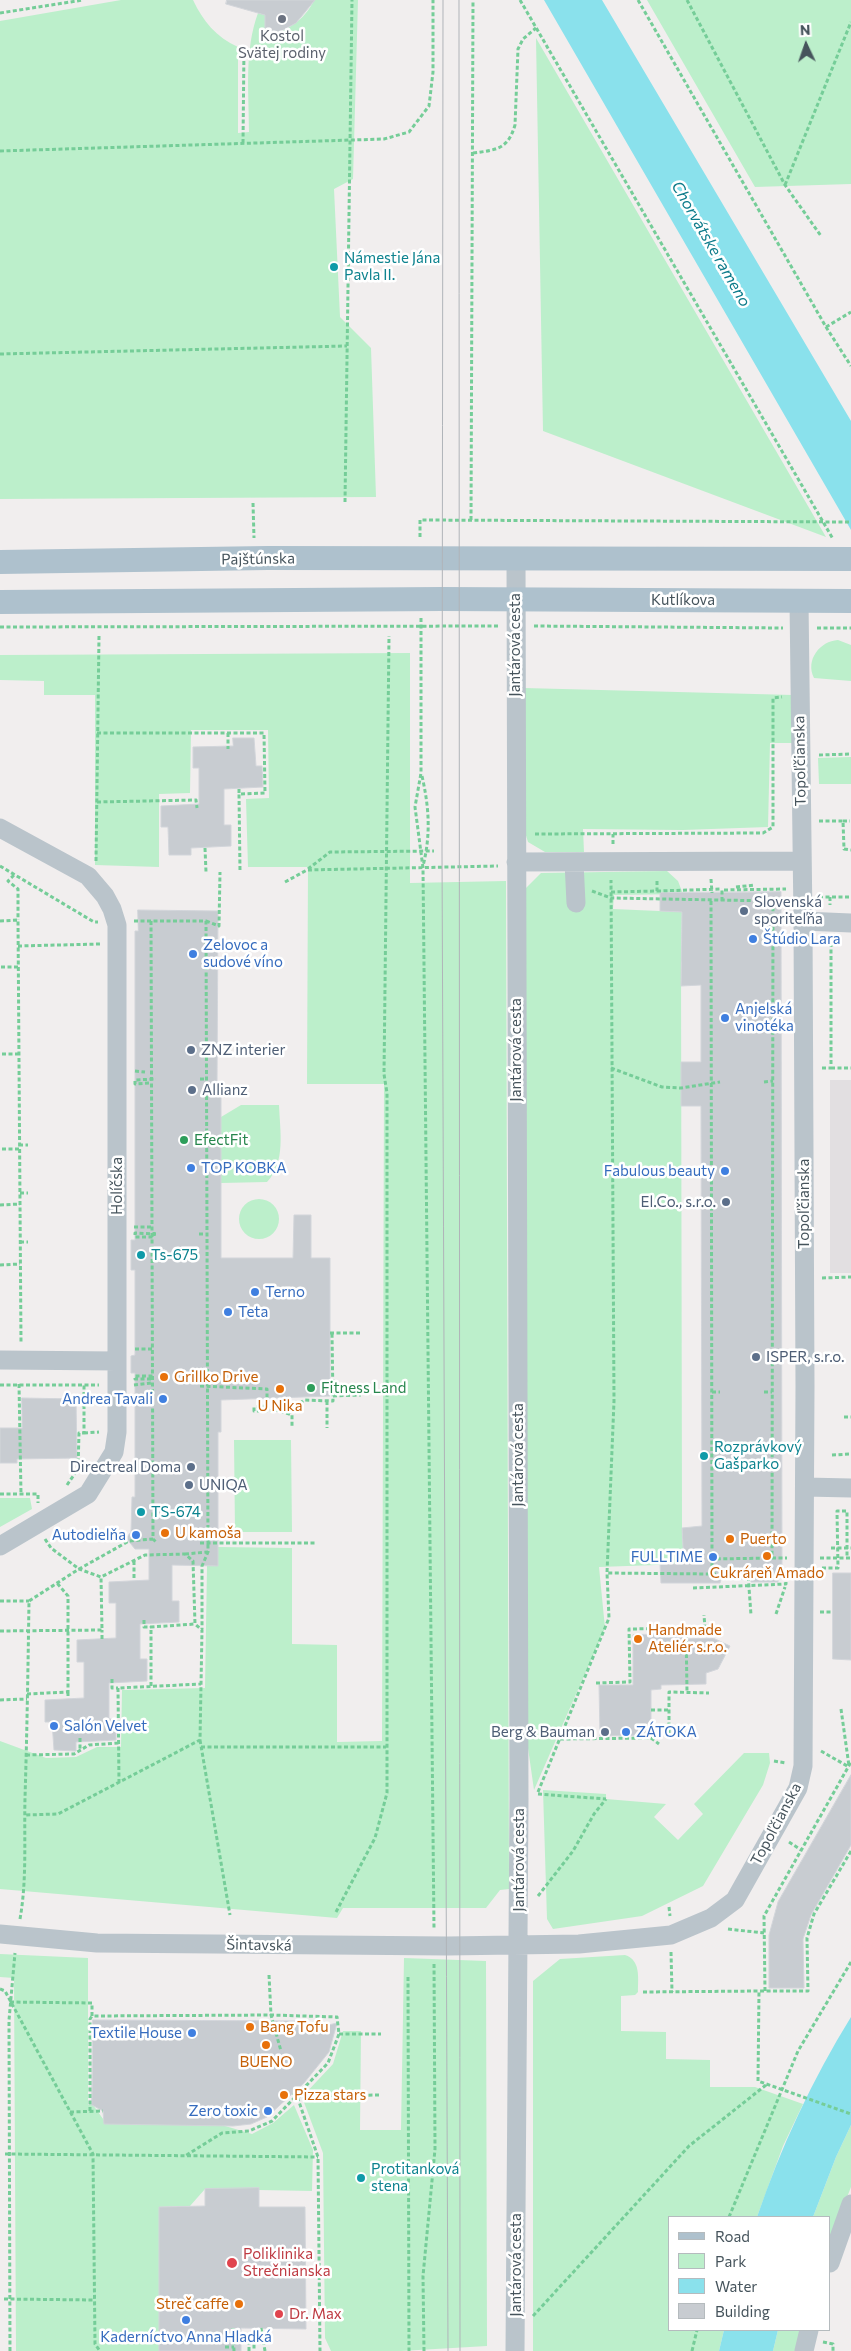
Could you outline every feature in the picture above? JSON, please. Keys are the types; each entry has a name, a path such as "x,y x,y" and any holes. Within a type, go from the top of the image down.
{"main road":[{"path":"516,558 840,554"},
{"name":"Pajštúnska","path":"0,562 268,558 516,558"},
{"path":"0,602 515,599"},
{"name":"Kutlíkova","path":"515,599 851,601"}],"street":[{"name":"Jantárová cesta","path":"515,2351 518,1946 514,626 516,558"},
{"name":"Topoľčianska","path":"518,1946 579,1944 671,1935 711,1918 734,1900 798,1788 802,1777 810,1613 805,1487 803,921 799,601"},
{"name":"Holíčska","path":"0,828 88,876 112,909 117,925 117,1432 114,1452 88,1494 0,1546"},
{"path":"516,862 802,861"},
{"path":"574,862 576,903"},
{"path":"803,921 851,923"},
{"path":"0,1360 117,1355"},
{"path":"805,1487 851,1488"},
{"name":"Šintavská","path":"0,1934 96,1943 518,1946"},
{"path":"831,2260 851,2204"},
{"path":"804,2351 810,2331"}],"path":[{"path":"0,13 83,0"},
{"path":"345,502 352,0"},
{"path":"0,151 384,139 408,132 429,106 433,72 433,0"},
{"path":"472,520 473,0"},
{"path":"520,0 840,554"},
{"path":"638,0 826,327 851,366"},
{"path":"687,0 785,185 822,236"},
{"path":"785,185 851,22"},
{"path":"473,153 492,151 503,146 512,136 515,125 518,49 523,39 536,28"},
{"path":"243,144 244,47"},
{"path":"826,327 851,312"},
{"path":"0,354 347,346"},
{"path":"253,504 254,544"},
{"path":"420,541 420,520 851,522"},
{"path":"421,624 421,773 415,807 423,868 433,1913"},
{"path":"0,627 421,624 851,628"},
{"path":"96,869 99,636"},
{"path":"336,1912 375,1838 387,1793 386,852 389,636"},
{"path":"535,834 763,833 773,827 774,698"},
{"path":"97,733 264,733 265,793 239,794"},
{"path":"228,733 228,750"},
{"path":"815,756 851,754"},
{"path":"421,773 429,806 427,851 423,868"},
{"path":"239,789 240,872"},
{"path":"97,802 196,800 196,808"},
{"path":"843,821 850,821"},
{"path":"206,848 206,872"},
{"path":"285,882 307,870 330,852 434,851"},
{"path":"656,861 657,891"},
{"path":"307,870 507,866 516,862"},
{"path":"0,866 94,922 102,922"},
{"path":"127,922 206,921 219,926 220,872"},
{"path":"14,875 8,881 18,889 21,1348"},
{"path":"611,892 712,890 755,885"},
{"path":"722,901 722,890 790,890"},
{"path":"536,1898 573,1850 594,1814 606,1799 538,1794 609,1618 607,1573 614,1401 611,898 773,902 772,1558 712,1559"},
{"path":"711,901 712,1574"},
{"path":"0,921 18,920"},
{"path":"0,1601 29,1601 79,1569 129,1541 154,1541 151,921"},
{"path":"206,921 208,1552 202,1566 200,1740 230,1915"},
{"path":"18,946 102,944"},
{"path":"1,967 18,966"},
{"path":"2,1054 19,1054"},
{"path":"611,1068 662,1086 681,1088 720,1082"},
{"path":"831,1068 851,1068"},
{"path":"200,1079 206,1079"},
{"path":"764,1082 773,1081"},
{"path":"2,1150 28,1145"},
{"path":"20,1193 28,1193"},
{"path":"0,1204 20,1204"},
{"path":"116,1227 154,1227 154,1237 135,1237 135,1234 154,1234"},
{"path":"200,1234 206,1234"},
{"path":"20,1242 28,1242"},
{"path":"0,1265 20,1264"},
{"path":"804,1278 851,1277"},
{"path":"200,1386 267,1389 267,1406 254,1407 254,1412 292,1410 304,1400 333,1401 331,1333 361,1333"},
{"path":"117,1355 154,1348 154,1368 151,1385 130,1385"},
{"path":"0,1384 104,1385"},
{"path":"19,1384 21,1494"},
{"path":"84,1385 84,1432"},
{"path":"712,1392 720,1392"},
{"path":"764,1392 772,1392"},
{"path":"333,1396 360,1395"},
{"path":"327,1400 327,1428"},
{"path":"280,1410 282,1413 292,1415 292,1428"},
{"path":"844,1417 851,1416"},
{"path":"78,1469 78,1433 90,1432"},
{"path":"832,1455 851,1454"},
{"path":"0,1494 38,1494 38,1506"},
{"path":"817,1568 838,1568 837,1511 846,1511 849,1558"},
{"path":"35,1525 51,1548 79,1569 101,1577 145,1555 208,1552"},
{"path":"200,1543 315,1543"},
{"path":"831,1548 851,1548"},
{"path":"185,1554 193,1561 195,1624"},
{"path":"786,1556 786,1566"},
{"path":"134,1560 134,1580"},
{"path":"607,1573 748,1574 751,1615"},
{"path":"776,1614 786,1584 786,1575"},
{"path":"101,1577 102,1639"},
{"path":"57,1583 68,1596 68,1698"},
{"path":"693,1588 786,1584"},
{"path":"23,1898 29,1601"},
{"path":"810,1613 833,1612"},
{"path":"596,1683 630,1682 629,1629 705,1628 704,1616"},
{"path":"144,1620 144,1627 195,1624 202,1630"},
{"path":"151,1627 151,1686"},
{"path":"686,1628 687,1692"},
{"path":"0,1630 102,1630"},
{"path":"112,1679 112,1688 201,1684"},
{"path":"118,1688 119,1782"},
{"path":"27,1694 68,1692"},
{"path":"669,1733 669,1692 709,1693"},
{"path":"0,1700 28,1700"},
{"path":"841,1709 849,1767"},
{"path":"651,1710 669,1710"},
{"path":"80,1738 80,1750"},
{"path":"560,1738 650,1738 659,1744"},
{"path":"25,1815 58,1814 200,1740"},
{"path":"26,1755 74,1754 89,1745 118,1743"},
{"path":"201,1747 386,1747"},
{"path":"818,1750 849,1767"},
{"path":"765,1991 764,1916 851,1762"},
{"path":"643,1992 808,1991 807,1938 814,1914 851,1851"},
{"path":"711,1918 719,1928 764,1933"},
{"path":"671,1935 672,1992"},
{"path":"729,2216 798,2051 851,1962"},
{"path":"269,1975 271,2015 282,2051"},
{"path":"408,1977 409,2351"},
{"path":"424,2351 423,2276 435,2149 434,1977"},
{"path":"0,1989 5,1991 93,2154 95,2344 100,2351"},
{"path":"759,1990 758,2082 851,2114"},
{"path":"10,2002 92,2003 92,2016 90,2019 90,2112"},
{"path":"10,2002 10,2351"},
{"path":"92,2016 271,2015 337,2017 338,2034 328,2063 295,2094 272,2121 249,2131 222,2133 185,2156"},
{"path":"338,2034 381,2034"},
{"path":"529,2320 690,2146 766,2084"},
{"path":"295,2094 380,2095"},
{"path":"295,2094 318,2158 320,2351"},
{"path":"70,2112 104,2111"},
{"path":"5,2154 318,2158"},
{"path":"4,2299 94,2300"},
{"path":"225,2347 234,2349 233,2328"},
{"path":"261,2328 265,2351"},
{"path":"692,2351 698,2331"},
{"path":"249,2351 249,2334 254,2334 254,2351"}],"shaded area":[{"path":"830,1080 851,1080 851,1273 830,1273"}],"green space":[{"path":"121,0 193,0 211,28 238,47 238,133 249,132 249,57 258,13 265,15 265,36 280,32 294,24 306,14 314,0 358,0 353,179 334,189 340,317 371,348 376,497 0,499 0,21"},
{"path":"647,0 851,0 851,184 755,187"},
{"path":"536,38 826,537 543,431"},
{"path":"838,640 851,645 851,681 814,678 811,665 816,653 825,644"},
{"path":"410,653 410,883 506,881 509,1889 500,1890 486,1908 343,1908 337,1918 0,1889 0,1741 46,1758 76,1757 97,1747 121,1747 122,1690 205,1688 207,1566 218,1566 218,1547 292,1548 292,1644 337,1645 337,1742 382,1741 384,1084 307,1084 308,867 248,867 246,799 269,798 268,730 191,730 190,793 159,794 159,867 95,865 95,695 44,695 44,681 0,680 0,655"},
{"path":"524,688 793,695 792,743 770,743 768,827 683,830 583,829 584,852 545,852 528,842 524,829"},
{"path":"851,757 851,784 819,784 818,758"},
{"path":"667,871 678,881 683,894 614,895 613,909 682,912 681,951 701,952 681,962 682,1528 684,1564 599,1567 605,1628 534,1790 526,1734 524,890 541,873"},
{"path":"241,1105 279,1105 281,1136 279,1156 273,1174 267,1182 221,1183 221,1117"},
{"path":"259,1199 273,1205 279,1219 273,1233 259,1239 245,1233 239,1219 245,1205"},
{"path":"234,1440 291,1440 292,1532 235,1532"},
{"path":"0,1498 30,1498 32,1509 0,1527"},
{"path":"744,1753 769,1753 770,1763 763,1785 703,1886 642,1916 553,1929 547,1919 543,1790 606,1794 606,1799 666,1804 654,1817 678,1840 703,1814 694,1804"},
{"path":"0,1954 88,1958 88,2105 93,2105 106,2123 222,2125 252,2134 273,2123 294,2105 313,2150 312,2191 205,2189 190,2206 159,2207 159,2351 16,2351 14,1978 0,1977"},
{"path":"625,1955 630,1957 636,1965 638,1992 635,1995 621,1996 621,2031 666,2032 666,2059 710,2060 710,2087 755,2087 803,2104 783,2146 757,2216 668,2216 668,2331 724,2331 719,2351 533,2351 533,1981 560,1959"},
{"path":"404,1958 486,1961 487,2346 401,2351 331,2351 325,2338 323,2153 302,2097 333,2064 343,2031 361,2031 360,2130 401,2130"},
{"path":"851,2125 851,2187 831,2238 831,2216 813,2216 836,2157"},
{"path":"778,2331 802,2331 796,2351 773,2351"}],"water":[{"name":"Chorvátske rameno","path":"544,0 602,0 851,421 851,530"},
{"path":"851,2017 851,2125 836,2157 813,2216 757,2216 776,2165 798,2114"},
{"path":"724,2331 778,2331 773,2351 719,2351"}],"building":[{"name":"Kostol Svätej rodiny","path":"227,0 315,0 296,23 276,34 265,36 265,15 226,4"},
{"path":"233,738 254,738 256,766 262,766 263,787 224,789 224,825 231,825 231,846 191,848 191,855 169,855 168,827 161,827 161,806 199,804 199,768 193,768 193,747 233,746"},
{"path":"781,892 782,1577 778,1577 778,1582 751,1582 751,1579 721,1579 720,1583 661,1583 660,1564 684,1564 682,1528 702,1526 701,1106 681,1106 681,1062 701,1062 701,985 681,986 682,912 660,911 660,893"},
{"path":"138,910 218,911 217,1084 221,1084 221,1258 293,1258 294,1215 311,1215 311,1258 330,1258 330,1396 221,1400 221,1432 218,1432 218,1566 172,1565 172,1601 179,1601 179,1622 140,1624 140,1659 147,1659 147,1681 109,1683 109,1719 116,1719 116,1740 76,1742 76,1751 54,1750 52,1722 45,1722 45,1700 84,1698 84,1662 77,1662 77,1640 116,1638 116,1603 109,1603 109,1582 149,1580 149,1549 135,1549 126,1538 131,1532 132,1497 135,1497 135,1373 131,1373 131,1356 135,1355 135,1270 131,1270 131,1240 135,1240 135,931 138,931"},
{"path":"22,1398 76,1399 77,1458 17,1459 17,1463 0,1463 0,1428 22,1428"},
{"path":"833,1573 851,1573 851,1660 833,1659"},
{"path":"683,1634 684,1639 713,1638 730,1646 718,1669 706,1673 706,1684 661,1685 661,1689 651,1690 651,1735 600,1736 599,1685 633,1685 633,1635"},
{"path":"851,1775 851,1845 811,1915 803,1939 804,1988 769,1988 769,1935 778,1902"},
{"path":"93,2020 299,2021 307,2030 337,2023 329,2052 304,2083 267,2117 251,2124 233,2126 104,2124 103,2111 92,2105"},
{"name":"Poliklinika Strečnianska","path":"259,2188 259,2207 305,2207 306,2329 241,2328 241,2351 159,2351 159,2207 205,2206 205,2189"}],"tram line":[{"path":"443,0 442,851 448,2351"},
{"path":"459,0 460,2351"}],"place":[{"name":"Kostol Svätej rodiny","path":"282,19"},
{"name":"Námestie Jána Pavla II.","path":"334,267"},
{"name":"Slovenská sporiteľňa","path":"744,911"},
{"name":"Štúdio Lara","path":"753,939"},
{"name":"Zelovoc a sudové víno","path":"193,954"},
{"name":"Anjelská vinotéka","path":"725,1018"},
{"name":"ZNZ interier","path":"191,1050"},
{"name":"Allianz","path":"192,1090"},
{"name":"EfectFit","path":"184,1140"},
{"name":"TOP KOBKA","path":"191,1168"},
{"name":"Fabulous beauty","path":"725,1171"},
{"name":"El.Co., s.r.o.","path":"726,1202"},
{"name":"Ts-675","path":"141,1255"},
{"name":"Terno","path":"255,1292"},
{"name":"Teta","path":"228,1312"},
{"name":"ISPER, s.r.o.","path":"756,1357"},
{"name":"Grillko Drive","path":"164,1377"},
{"name":"Fitness Land","path":"311,1388"},
{"name":"U Nika","path":"280,1389"},
{"name":"Andrea Tavali","path":"163,1399"},
{"name":"Rozprávkový Gašparko","path":"704,1456"},
{"name":"Directreal Doma","path":"191,1467"},
{"name":"UNIQA","path":"189,1485"},
{"name":"TS-674","path":"141,1512"},
{"name":"U kamoša","path":"165,1533"},
{"name":"Autodielňa","path":"136,1535"},
{"name":"Puerto","path":"730,1539"},
{"name":"Cukráreň Amado","path":"767,1556"},
{"name":"FULLTIME","path":"713,1557"},
{"name":"Handmade Ateliér s.r.o.","path":"638,1639"},
{"name":"Salón Velvet","path":"54,1726"},
{"name":"Berg & Bauman","path":"605,1732"},
{"name":"ZÁTOKA","path":"626,1732"},
{"name":"Bang Tofu","path":"250,2027"},
{"name":"Textile House","path":"192,2033"},
{"name":"BUENO","path":"266,2045"},
{"name":"Pizza stars","path":"284,2095"},
{"name":"Zero toxic","path":"268,2111"},
{"name":"Protitanková stena","path":"361,2178"},
{"name":"Poliklinika Strečnianska","path":"232,2263"},
{"name":"Streč caffe","path":"239,2304"},
{"name":"Dr. Max","path":"279,2314"},
{"name":"Kaderníctvo Anna Hladká","path":"186,2320"}]}
